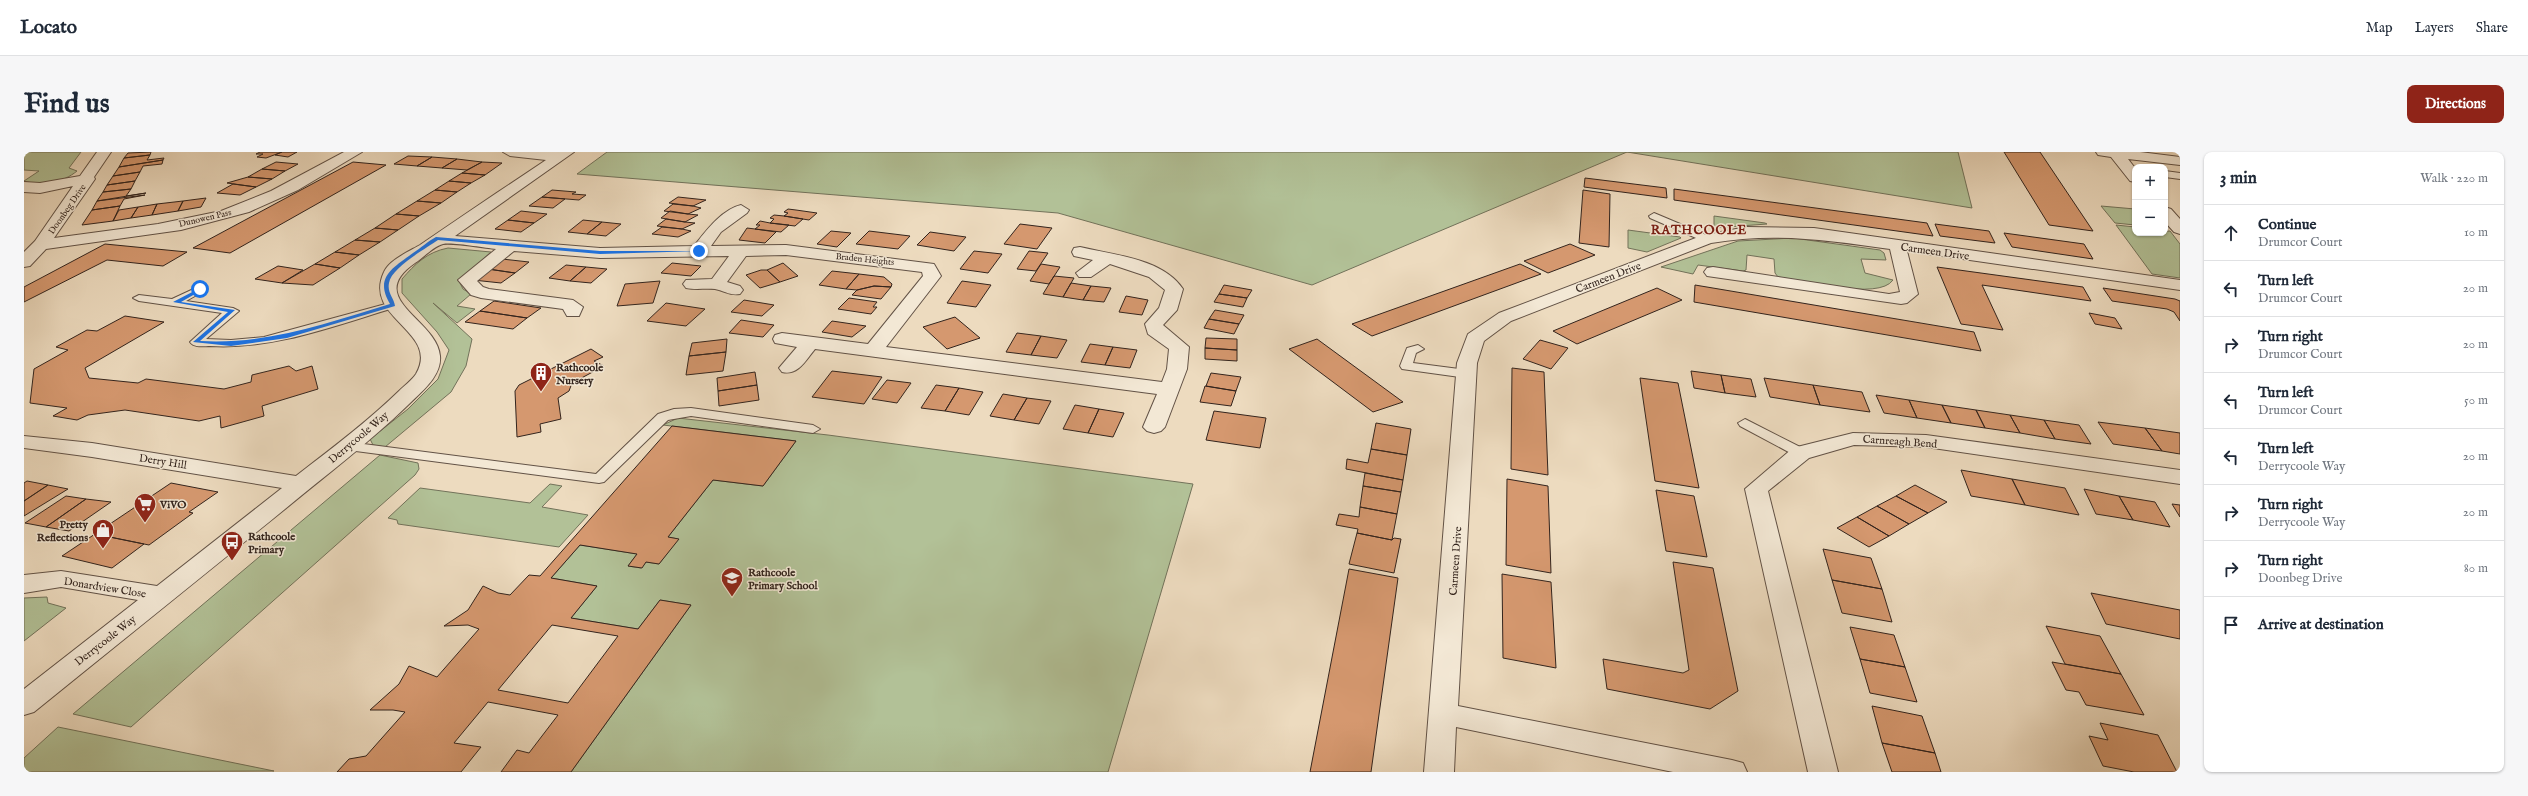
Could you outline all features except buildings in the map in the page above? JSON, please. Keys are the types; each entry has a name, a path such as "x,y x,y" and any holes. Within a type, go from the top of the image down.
{"street":[{"name":"Doonbeg Drive","path":"24,262 42,245 88,179 104,152"},
{"name":"Dunowen Pass","path":"42,245 176,225 227,214 263,201 355,152"},
{"path":"510,152 562,154"},
{"path":"2109,153 2180,161"},
{"path":"2109,153 2132,172"},
{"name":"Derrycoole Way","path":"24,704 302,484 397,404 425,376 432,360 430,348 423,338 393,305 386,294 386,282 393,271 436,239 562,154"},
{"path":"25,179 40,188 88,179"},
{"path":"436,239 600,253 699,251 715,229 741,210"},
{"path":"2168,215 2180,229"},
{"name":"Carmeen Drive","path":"1440,772 1467,364 1476,338 1505,317 1707,239 1746,232 1793,231 2180,285"},
{"path":"511,245 473,274 467,280 470,285 487,294 567,304 574,307 573,312"},
{"path":"1714,272 1889,300 1902,299 1909,294 1897,245"},
{"name":"Braden Heights","path":"699,251 740,252 786,250 928,268 932,276 874,350"},
{"path":"717,284 740,252"},
{"path":"1080,252 1147,270 1166,280 1174,289 1168,310 1154,324 1155,330 1179,347 1177,369 1154,427"},
{"path":"1085,273 1106,259"},
{"path":"1760,262 1762,280"},
{"path":"692,284 717,284 734,290"},
{"path":"782,338 1169,389"},
{"path":"789,368 811,342"},
{"name":"Carnreagh Bend","path":"1823,772 1756,489 1801,453 1853,438 1888,438 1926,441 2180,477"},
{"name":"Derry Hill","path":"24,442 92,450 302,484"},
{"name":"Donardview Close","path":"24,584 61,579 161,595"},
{"path":"1444,714 1732,772"}],"lane":[{"path":"2168,174 2180,176"},
{"path":"1654,216 1707,239"},
{"path":"175,302 200,289"},
{"path":"139,298 233,311 220,320 196,342 231,344 287,336 393,305"},
{"path":"1418,349 1411,351 1406,366 1467,374"},
{"path":"348,446 600,479 656,423 674,413 691,412 813,429"},
{"path":"1746,423 1801,453"}],"green space":[{"path":"24,152 81,152 69,168 77,171 72,175 59,181 38,184 24,181 39,171 24,170"},
{"path":"607,152 1627,152 1312,285 1058,213 577,174"},
{"path":"1627,152 1958,152 1972,208"},
{"path":"2101,206 2132,209 2132,225 2115,223"},
{"path":"1714,216 1765,223 1767,224 1714,228"},
{"path":"2116,225 2132,227 2132,236 2168,236 2168,231 2170,231 2180,244 2180,278 2152,274"},
{"path":"1628,230 1681,238 1647,252 1628,248"},
{"path":"1793,238 1880,250 1884,253 1886,260 1861,259 1865,273 1893,280 1885,286 1872,289 1838,288 1820,285 1778,277 1775,273 1774,259 1747,255 1746,270 1743,271 1698,265 1693,274 1661,267 1738,241"},
{"path":"448,248 491,252 459,281 463,289 471,294 457,306 475,309 457,323 433,303 472,339 466,366 451,392 385,447 373,445 370,439 408,409 438,379 449,350 437,332 402,293 402,279 422,259 434,252"},
{"path":"678,418 828,435 1193,484 1108,772 571,772 691,605 660,600 638,629 571,618 597,586 551,578 580,545 637,554 628,566 641,568 646,562 659,564 678,539 668,537 713,480 763,486 796,441 663,425"},
{"path":"380,455 418,463 419,469 415,475 131,727 73,714"},
{"path":"550,484 562,486 542,507 588,515 559,547 398,524 397,520 388,518 420,488 530,503"},
{"path":"47,597 48,603 66,608 24,641 24,598"},
{"path":"58,727 274,771 24,772 24,758"}],"place":[{"name":"Rathcoole Nursery","path":"541,392"},
{"name":"ViVO","path":"145,524"},
{"name":"Pretty Reflections","path":"103,550"},
{"name":"Rathcoole Primary","path":"232,562"},
{"name":"Rathcoole Primary School","path":"732,598"}],"district":[{"name":"RATHCOOLE","path":"1699,229"}],"route":[{"path":"200,289 175,302 233,311 220,320 196,342 231,344 265,341 287,336 346,320 393,305 386,294 386,282 393,271 405,260 436,239 600,253 699,251"}]}
